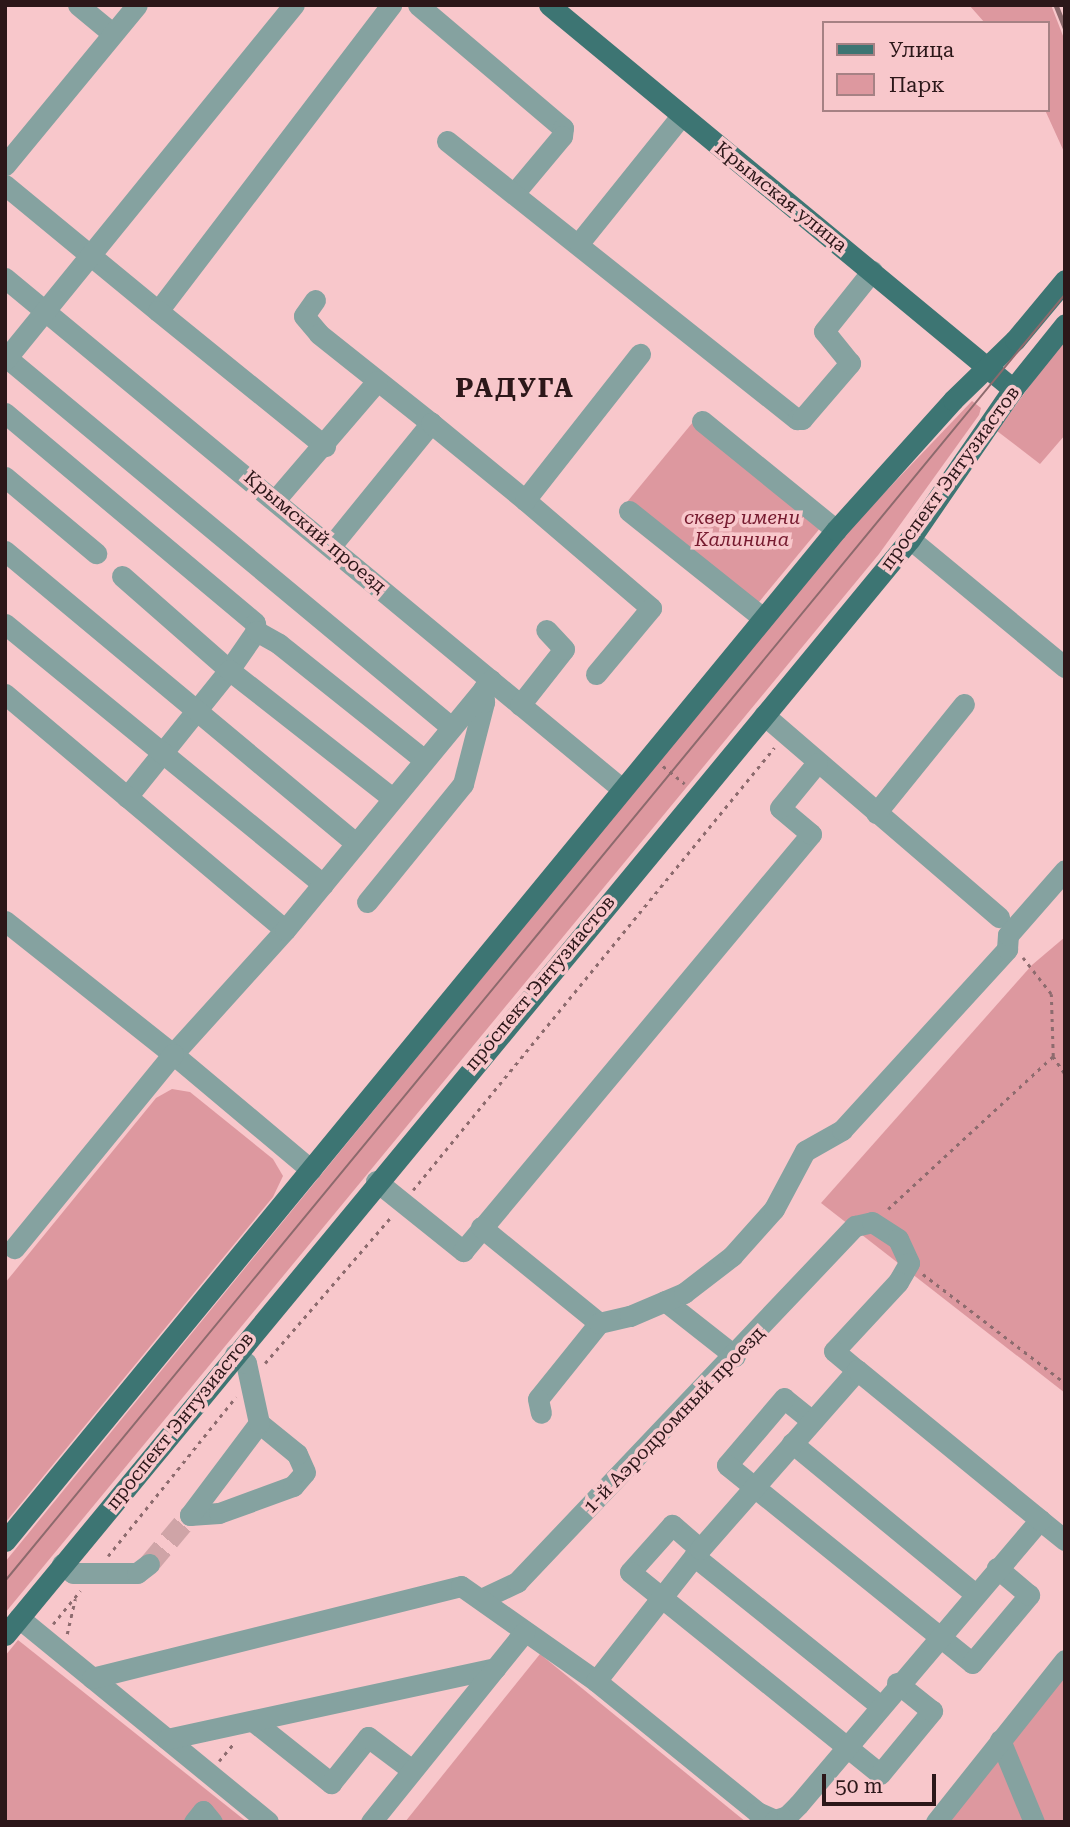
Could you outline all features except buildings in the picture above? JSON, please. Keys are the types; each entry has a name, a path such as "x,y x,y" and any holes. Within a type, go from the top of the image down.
{"main road":[{"name":"Крымская улица","path":"550,5 1013,388"},
{"name":"проспект Энтузиастов","path":"5,1541 762,618 836,530 953,400 989,368 1065,280"},
{"name":"проспект Энтузиастов","path":"12,1626 376,1181 910,540 1013,388 1065,324"}],"street":[{"path":"78,5 113,34"},
{"path":"5,165 137,5"},
{"path":"294,5 6,359 450,726"},
{"path":"158,311 391,5"},
{"path":"418,5 564,128 562,136 516,191"},
{"path":"579,243 681,115"},
{"path":"447,141 516,191 797,419 802,419 850,363 824,331 872,271"},
{"path":"5,185 87,257 325,446"},
{"name":"Крымский проезд","path":"5,278 276,499 487,685 520,705 622,789"},
{"path":"315,300 304,316 377,381 525,500 651,608 596,674"},
{"path":"525,500 640,354"},
{"path":"276,499 325,446 377,381"},
{"path":"5,413 177,554 255,623 256,631 229,670 127,796"},
{"path":"702,421 836,530"},
{"path":"331,546 431,424"},
{"path":"5,477 96,553"},
{"path":"629,511 762,618"},
{"path":"910,540 1062,659"},
{"path":"5,551 356,842"},
{"path":"122,576 229,670 392,798"},
{"path":"5,624 323,884"},
{"path":"520,705 564,649 546,630"},
{"path":"256,631 279,644 423,760"},
{"path":"14,1248 173,1054 285,930 450,726 487,685"},
{"path":"367,902 463,783 487,685"},
{"path":"5,694 285,930"},
{"path":"876,813 964,704"},
{"path":"764,715 999,917"},
{"path":"376,1181 463,1251 811,834 780,808 817,763"},
{"path":"541,1413 538,1399 599,1323 684,1293 733,1256 774,1209 805,1151 842,1130 1007,949 1008,939 1065,870"},
{"path":"5,921 173,1054 311,1170"},
{"path":"863,1224 898,1239 909,1263 898,1282 834,1351 1065,1540"},
{"name":"1-й Аэродромный проезд","path":"481,1599 517,1582 863,1224"},
{"path":"481,1227 599,1323"},
{"path":"665,1301 735,1356"},
{"path":"235,1354 246,1363 259,1423 297,1454 304,1472 293,1486 219,1513 190,1515 259,1423"},
{"path":"596,1681 697,1552 857,1370"},
{"path":"812,1421 784,1398 727,1465 972,1663 1029,1595 997,1568"},
{"path":"792,1443 975,1594"},
{"path":"92,1678 461,1586 596,1681 763,1817 775,1820 788,1816 897,1683 1040,1520"},
{"path":"879,1705 697,1552 672,1525 630,1572 880,1774 932,1711 897,1683"},
{"path":"62,1564 73,1573 137,1573 149,1564"},
{"path":"12,1626 42,1637 268,1822"},
{"path":"371,1822 525,1631"},
{"path":"936,1822 1065,1660"},
{"path":"167,1739 495,1668"},
{"path":"253,1720 331,1783 369,1737 412,1770"},
{"path":"1000,1740 1034,1822"},
{"path":"194,1822 203,1811 212,1822"}],"path":[{"path":"42,1637 250,1380 403,1203 785,734"},
{"path":"650,755 697,794"},
{"path":"1008,939 1051,994 1053,1056 1065,1074"},
{"path":"863,1224 1053,1056"},
{"path":"909,1263 1065,1383"},
{"path":"69,1659 67,1631 76,1596"},
{"path":"209,1774 253,1720"}],"green space":[{"path":"969,5 1051,5 1065,41 1065,154 1046,112 1049,112 1049,21 983,21"},
{"path":"1065,337 1065,435 1040,464 997,431"},
{"path":"972,401 981,408 979,415 879,554 5,1613 5,1562 796,593 847,532"},
{"name":"сквер имени Калинина","path":"693,422 821,527 754,608 627,502"},
{"path":"1065,937 1065,1393 821,1203 1032,965"},
{"path":"172,1089 190,1092 273,1159 283,1176 273,1197 5,1523 5,1283 156,1098"},
{"path":"18,1640 247,1822 5,1822 5,1656"},
{"path":"540,1654 746,1822 405,1822"},
{"path":"1065,1667 1065,1822 944,1822"}],"tunnel":[{"path":"149,1564 190,1515"}],"tram line":[{"path":"5,1581 1065,294"}],"railway":[{"path":"1056,5 1065,27"}],"district":[{"name":"РАДУГА","path":"515,389"}]}
